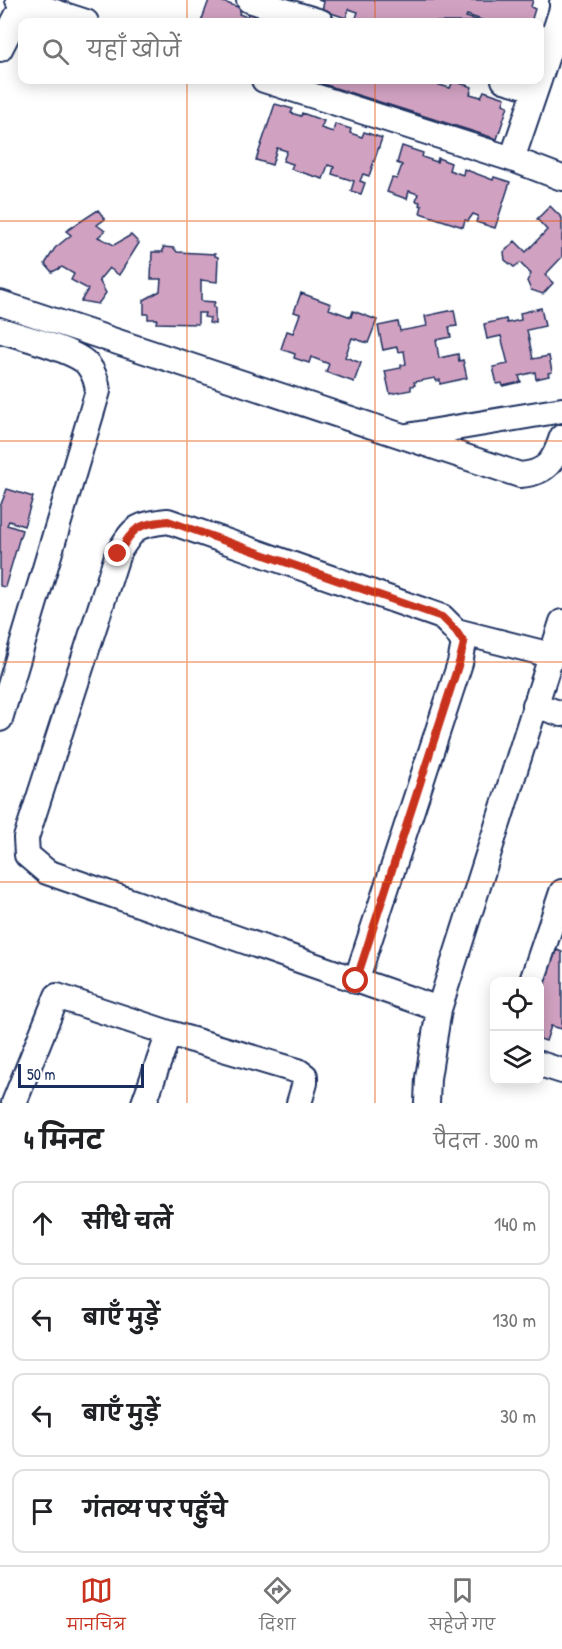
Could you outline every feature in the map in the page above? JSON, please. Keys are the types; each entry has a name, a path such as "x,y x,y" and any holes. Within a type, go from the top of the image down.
{"street":[{"path":"249,0 308,18"},
{"path":"0,49 22,1 74,18"},
{"path":"544,64 562,3"},
{"path":"277,84 512,159 562,178"},
{"path":"512,159 537,84"},
{"path":"0,303 520,475 533,474 546,468 557,453 562,437"},
{"path":"0,330 75,355 87,364 96,379 98,391 0,719"},
{"path":"403,437 562,410"},
{"path":"356,981 464,643 442,617 168,521 142,524 129,535 118,554 26,838 27,855 47,872 356,981 439,1009"},
{"path":"426,1103 439,1009 535,705 553,669 562,621"},
{"path":"456,631 553,669"},
{"path":"535,705 562,714"},
{"path":"533,977 562,892"},
{"path":"14,1103 57,996 169,1034 298,1071 304,1076 305,1083 299,1103"},
{"path":"144,1103 169,1034"},
{"path":"544,1065 562,1071"}],"building":[{"path":"209,0 217,0 241,8 239,14 247,17 249,10 274,18 202,18"},
{"path":"318,0 533,0 531,7 535,9 532,18 476,18 467,15 466,17 469,18 356,18 358,12 349,9 346,18 322,10 324,2"},
{"path":"323,84 436,84 450,88 452,84 462,84 472,87 470,94 481,97 484,91 505,98 503,104 508,106 497,139"},
{"path":"275,104 293,109 291,113 301,116 302,113 324,121 321,128 333,132 335,124 351,129 350,133 362,137 364,132 382,138 369,176 363,174 360,181 365,183 361,194 351,191 354,181 332,174 334,167 328,165 323,179 291,169 293,164 283,161 287,151 277,148 272,165 256,160"},
{"path":"402,146 423,153 422,157 437,162 438,158 451,163 449,170 463,175 464,169 493,180 494,177 510,182 495,228 476,222 478,216 473,214 468,221 465,220 463,227 420,213 422,206 416,201 418,194 409,191 407,199 387,192 392,178 397,179 402,165 397,163"},
{"path":"550,206 562,218 562,257 545,275 553,283 543,294 531,290 527,281 531,274 520,263 514,267 505,260 504,252 515,241 526,252 547,230 537,219"},
{"path":"98,210 105,219 97,225 105,231 98,237 114,245 131,235 139,243 119,275 109,268 99,280 106,293 98,304 81,301 88,289 71,280 74,274 62,267 52,272 45,264 55,248 71,235 66,231"},
{"path":"163,247 174,248 177,252 215,254 218,257 217,282 201,280 201,301 215,302 213,307 215,307 215,324 209,323 210,318 204,317 205,313 198,313 198,324 156,323 157,319 148,319 148,314 144,314 144,300 160,291 161,279 151,279 152,252 163,252"},
{"path":"301,293 331,304 329,309 351,317 353,311 377,320 368,343 352,338 345,357 361,363 354,382 326,372 329,364 311,357 309,363 294,358 295,354 281,349 287,331 293,333 300,314 294,312"},
{"path":"541,308 545,326 527,330 533,359 549,356 552,372 548,373 549,376 536,379 535,372 519,376 521,382 503,386 502,383 497,384 493,367 508,364 501,336 487,339 484,324 506,319 507,323 521,320 520,313"},
{"path":"454,310 457,326 449,327 451,337 436,340 439,358 458,354 459,361 463,360 467,378 440,384 440,380 436,381 435,378 414,382 415,385 411,386 411,390 390,394 385,371 401,368 401,365 406,364 404,351 398,352 397,347 383,350 378,326 398,322 400,331 427,326 425,316"},
{"path":"7,489 33,497 24,526 9,521 7,525 22,530 5,587 0,586 0,507"},
{"path":"557,950 562,952 562,1029 551,1026 546,1041 544,1040 544,977 541,977 547,951 556,954"}],"route":[{"path":"118,554 129,535 142,524 168,521 442,617 464,643 356,981"}]}
